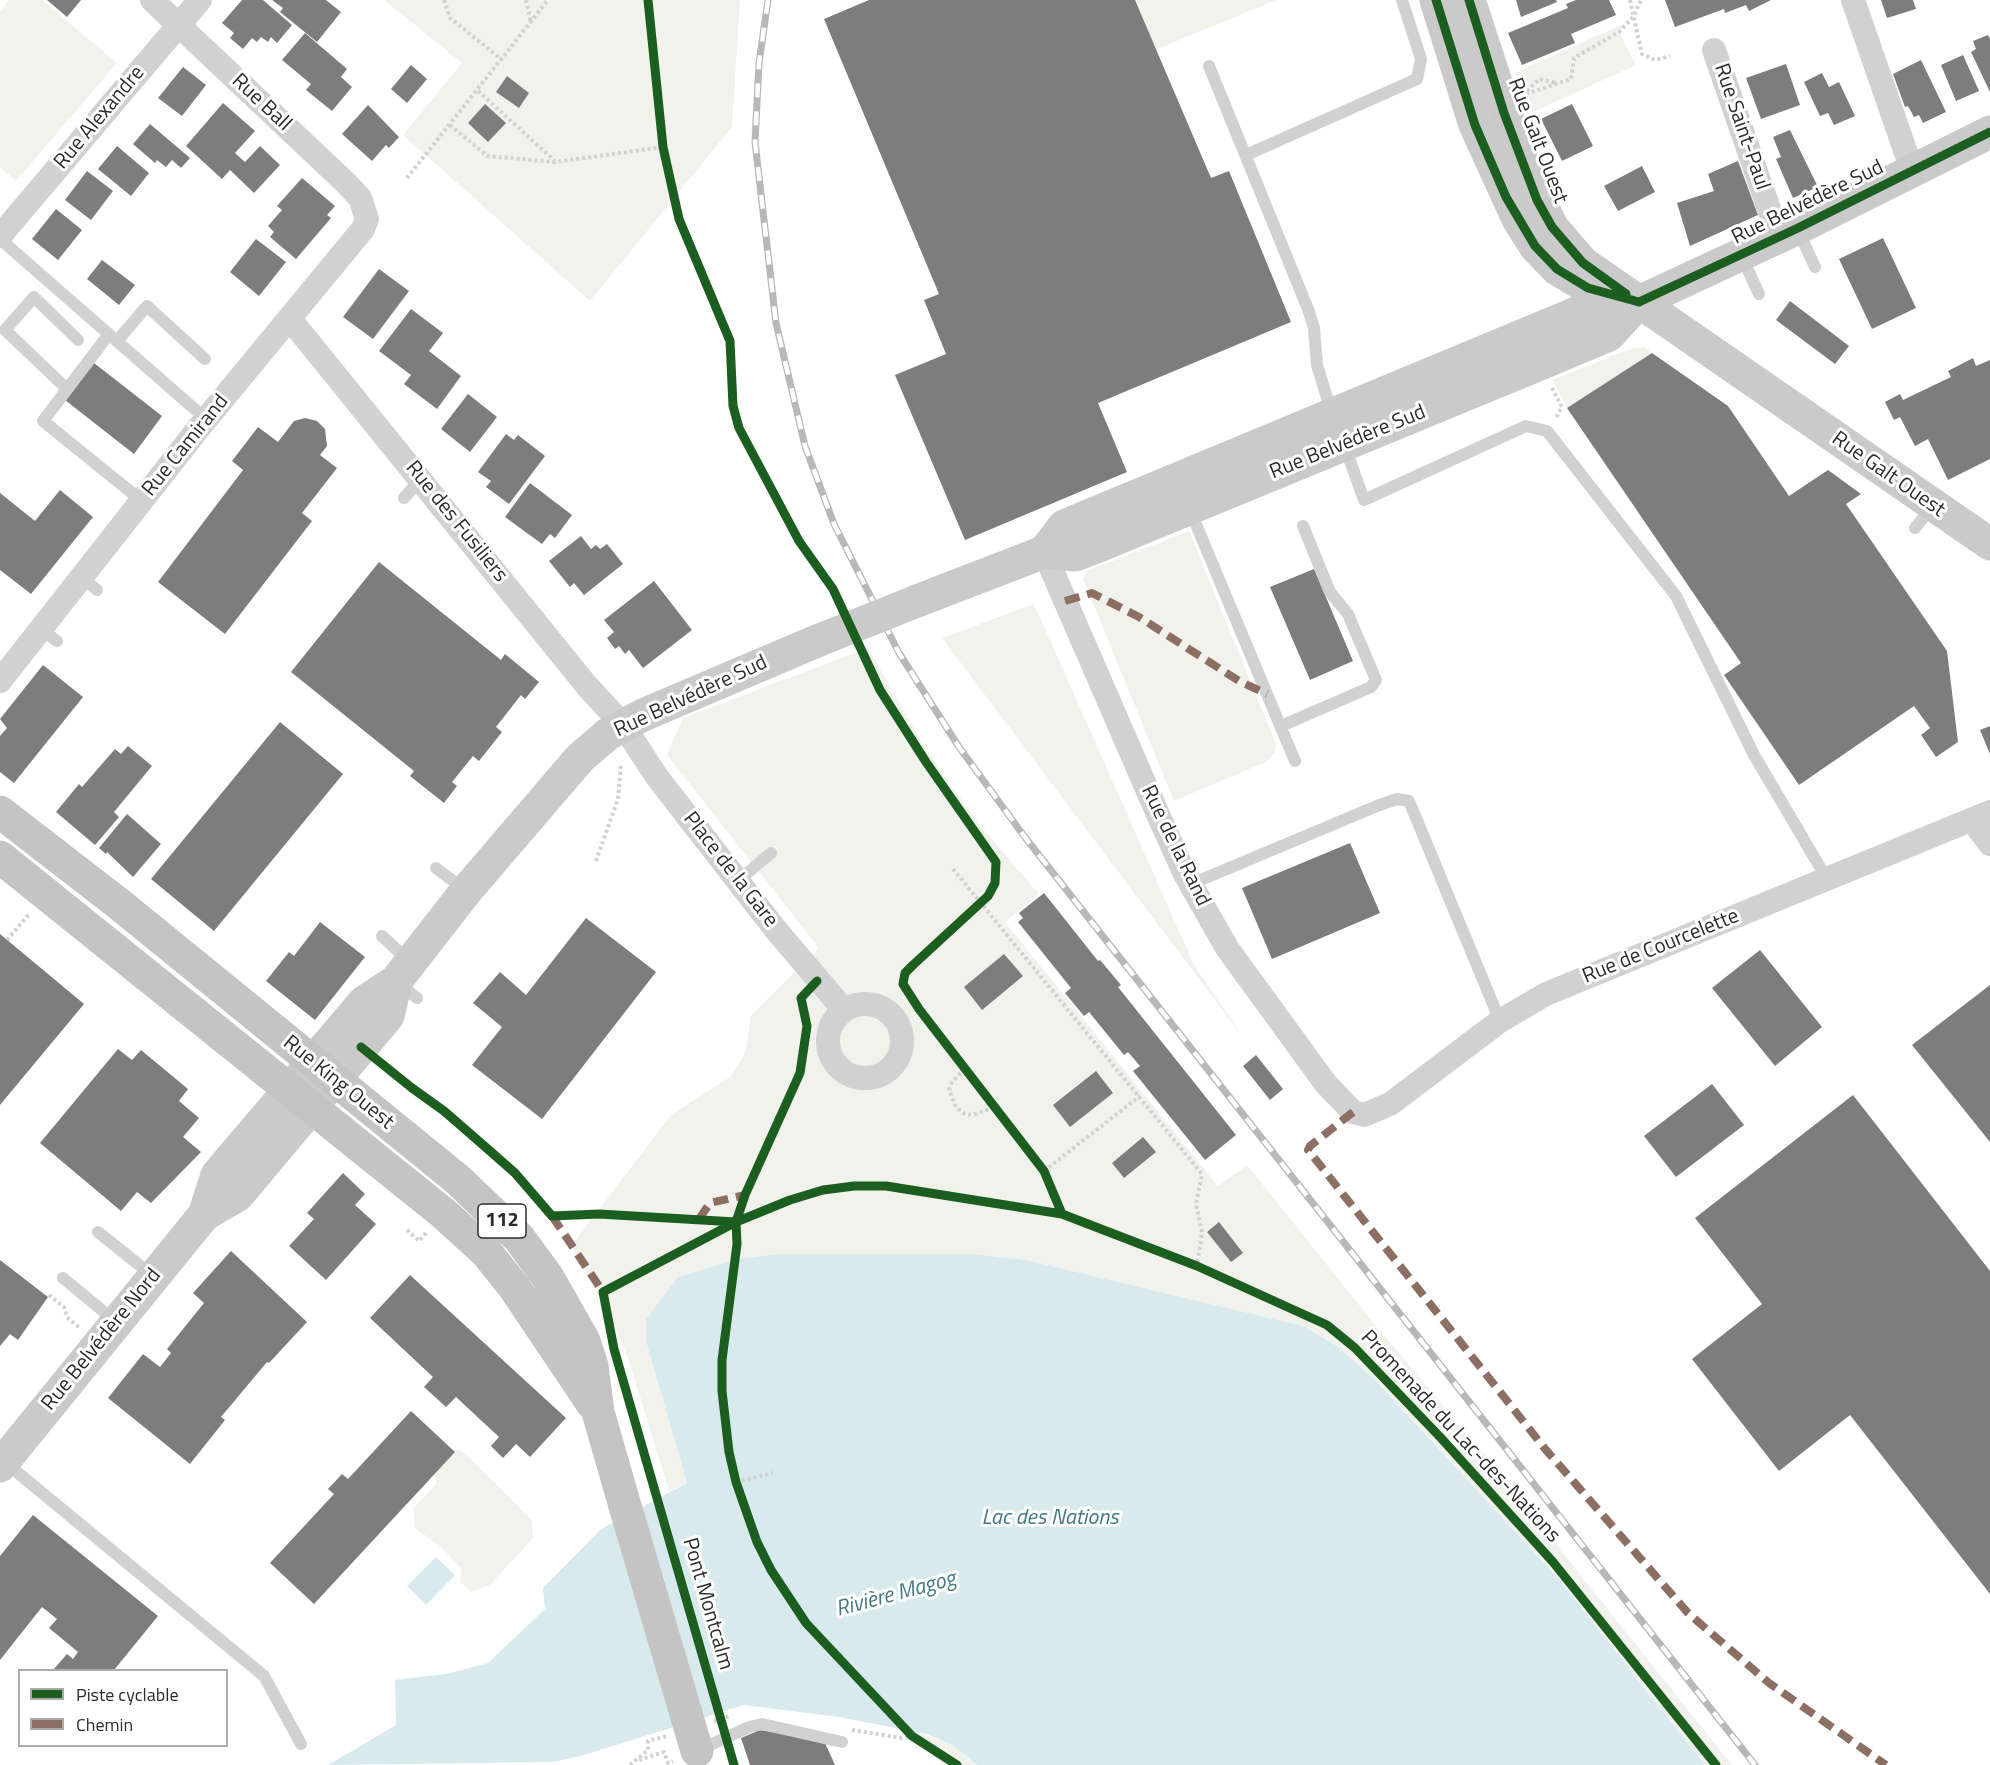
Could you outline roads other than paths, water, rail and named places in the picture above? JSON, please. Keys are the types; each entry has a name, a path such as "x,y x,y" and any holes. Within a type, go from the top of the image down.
{"main road":[{"name":"Rue Galt Ouest","path":"1436,0 1476,126 1506,197 1535,246 1557,269 1588,288 1639,302"},
{"name":"Rue Galt Ouest","path":"1469,0 1525,171 1552,227 1583,263 1639,302 1924,518 1990,544"},
{"name":"Rue Belvédère Sud","path":"324,1071 388,1016 407,980 466,891 580,758 595,743 623,725 723,679 1044,552 1075,555 1190,509 1338,430 1579,312 1639,302 1913,173 1990,132"},
{"name":"Rue Belvédère Sud","path":"1044,552 1064,526 1338,430 1540,364 1608,335 1639,302"},
{"name":"Rue King Ouest","path":"0,812 119,904 457,1179 519,1238 547,1275 584,1341 592,1366 598,1412 625,1506 689,1760"},
{"name":"Rue King Ouest","path":"0,857 400,1177 486,1252 514,1287 598,1412"},
{"name":"Rue Belvédère Nord","path":"1,1462 204,1215 238,1195 301,1097 324,1071"}],"street":[{"name":"Rue Ball","path":"152,0 346,183 360,198 365,209"},
{"name":"Rue Alexandre","path":"0,237 200,0"},
{"path":"1853,0 1913,173"},
{"name":"Rue Saint-Paul","path":"1714,50 1788,233"},
{"name":"Rue Camirand","path":"0,681 49,635 90,584 142,501 206,419 363,229 367,219 365,209"},
{"name":"Rue des Fusiliers","path":"290,319 587,686 623,725"},
{"name":"Rue de la Rand","path":"1044,552 1191,884 1227,948 1326,1084 1353,1112"},
{"name":"Place de la Gare","path":"623,725 657,777 817,981 844,1010"},
{"path":"1981,816 1990,844"},
{"name":"Rue de Courcelette","path":"1353,1112 1364,1115 1390,1104 1500,1021 1546,994 1981,816"}],"lane":[{"path":"1246,155 1407,86 1418,79 1421,59 1402,0"},
{"path":"1209,66 1308,309 1314,328 1317,365 1364,500 1526,426 1547,432 1676,596 1754,755 1827,879"},
{"path":"1788,233 1815,267"},
{"path":"0,237 206,419"},
{"path":"1741,255 1759,294"},
{"path":"67,388 5,330 34,297 78,340"},
{"path":"142,501 43,421 67,388 113,338 147,306 205,358"},
{"path":"404,498 421,479"},
{"path":"1190,509 1296,761"},
{"path":"1281,726 1371,687 1376,680 1348,614 1330,592 1302,526"},
{"path":"1191,884 1397,798 1409,801 1500,1021"},
{"path":"738,881 771,853"},
{"path":"436,868 466,891"},
{"path":"382,936 407,980"},
{"path":"98,1232 154,1276"},
{"path":"63,1278 117,1322"},
{"path":"1,1462 264,1676 301,1744"},
{"path":"689,1760 726,1737 762,1724 842,1742"}],"water":[{"name":"Lac des Nations","path":"777,1254 975,1254 1026,1260 1303,1326 1337,1346 1375,1380 1557,1577 1705,1765 977,1765 954,1746 927,1734 839,1717 744,1705 581,1756 553,1762 328,1765 396,1725 395,1680 446,1674 488,1663 545,1609 543,1588 601,1529 687,1483 646,1342 646,1319 678,1277 734,1260"},
{"path":"436,1557 455,1575 426,1605 407,1586"}],"railway":[{"path":"768,0 759,63 755,142 776,323 805,446 834,524 899,653 959,747 1024,836 1755,1765"}],"water label":[{"name":"Rivière Magog","path":"896,1595"}]}
